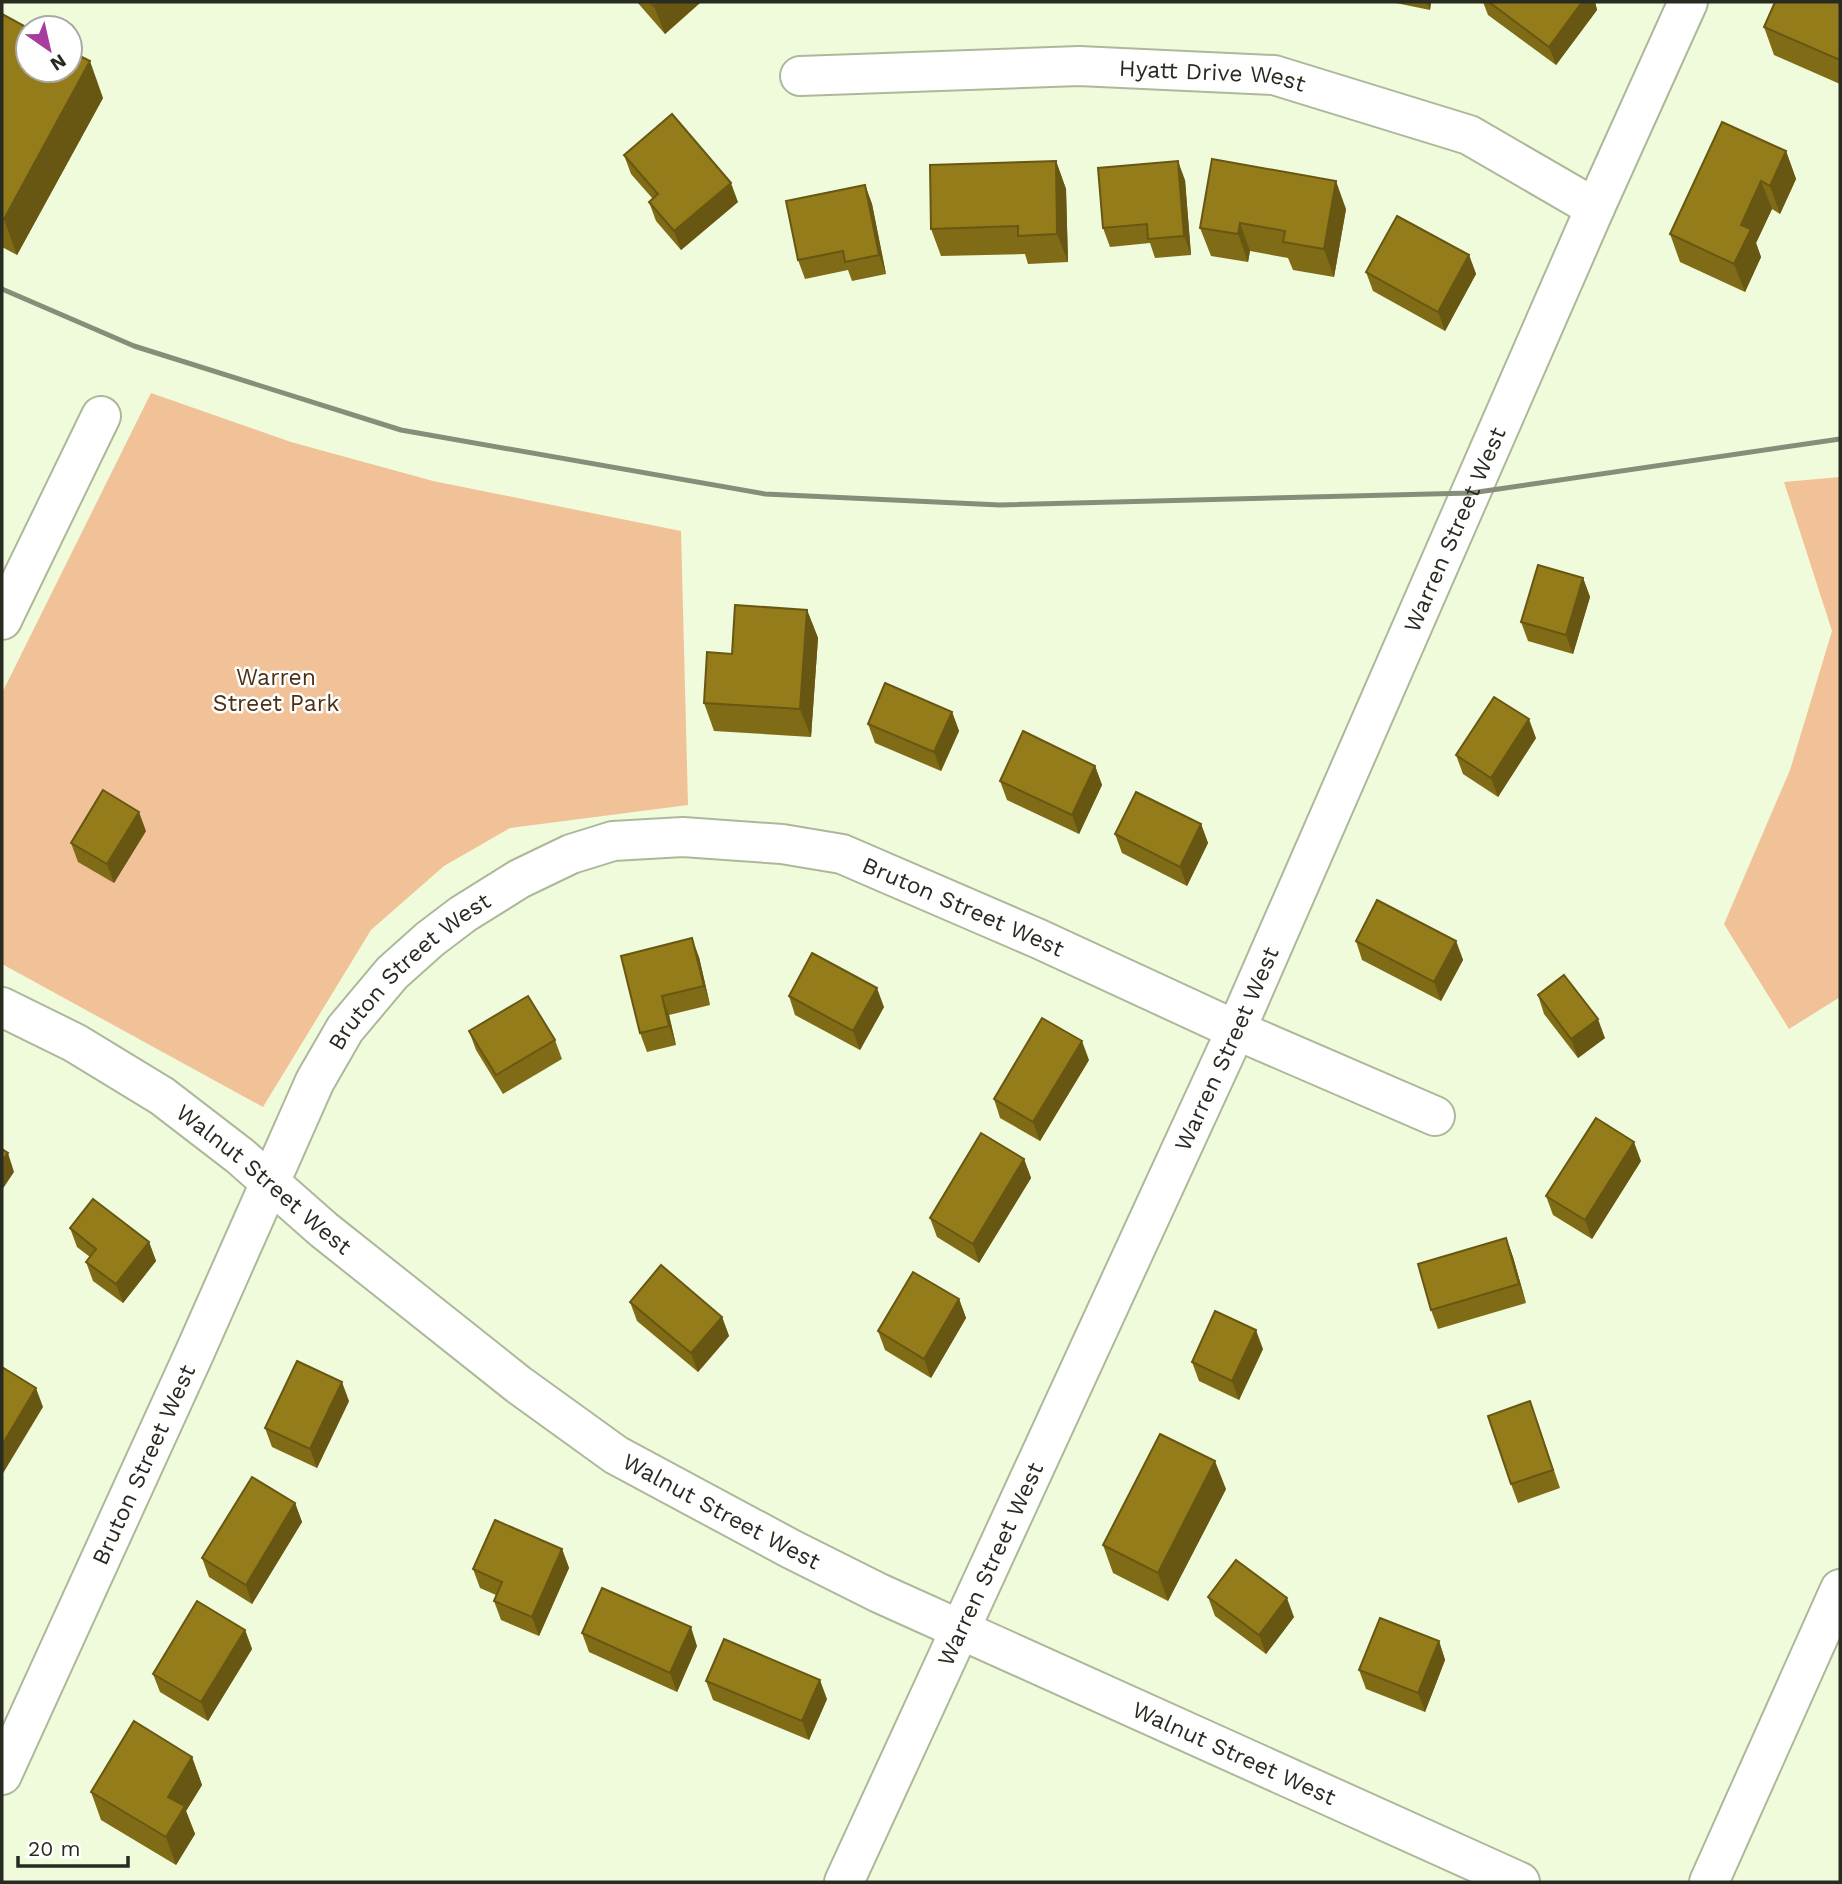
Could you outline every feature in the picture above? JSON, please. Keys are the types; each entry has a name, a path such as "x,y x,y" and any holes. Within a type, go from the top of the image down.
{"street":[{"name":"Warren Street West","path":"844,1882 1236,1030 1595,208 1688,2"},
{"name":"Hyatt Drive West","path":"800,76 1079,66 1273,75 1469,135 1595,208"},
{"path":"2,620 101,416"},
{"name":"Bruton Street West","path":"2,1775 321,1071 345,1029 392,973 430,939 463,914 519,879 571,854 613,841 683,837 782,844 842,854 1436,1116"},
{"name":"Walnut Street West","path":"2,1007 75,1043 162,1096 271,1183 324,1230 519,1385 616,1455 879,1593 1520,1882"},
{"path":"1709,1882 1840,1589"}],"green space":[{"name":"Warren Street Park","path":"151,393 291,442 433,481 681,531 688,805 510,828 444,866 371,930 263,1107 2,964 2,693"},
{"path":"1840,477 1840,997 1789,1029 1724,924 1790,770 1832,631 1784,482"}],"building":[{"path":"1489,2 1582,2 1549,47"},
{"path":"1775,2 1840,2 1840,60 1764,27"},
{"path":"2,14 14,20 14,84 77,84 4,219"},
{"path":"84,58 90,61 84,72"},
{"path":"672,114 731,183 674,231 649,202 658,194 624,155"},
{"path":"1722,122 1786,151 1770,186 1761,181 1741,225 1751,229 1734,264 1670,234"},
{"path":"1212,159 1336,181 1324,249 1283,242 1285,231 1240,223 1238,234 1200,228"},
{"path":"1056,161 1057,234 1018,236 1018,226 931,229 930,165"},
{"path":"1178,161 1184,236 1148,239 1147,224 1103,228 1098,168"},
{"path":"865,185 879,255 845,262 843,251 798,260 786,201"},
{"path":"1397,216 1469,255 1438,312 1366,272"},
{"path":"1538,565 1583,578 1566,635 1521,622"},
{"path":"735,605 807,610 800,709 704,703 707,652 732,654"},
{"path":"885,683 952,712 934,752 868,724"},
{"path":"1494,697 1529,719 1491,778 1456,755"},
{"path":"1023,731 1095,766 1072,815 1000,781"},
{"path":"103,790 139,812 107,864 71,843"},
{"path":"1136,792 1201,824 1180,867 1115,834"},
{"path":"1377,900 1456,941 1434,982 1356,941"},
{"path":"692,938 704,986 662,996 669,1026 640,1033 621,956"},
{"path":"812,953 877,988 853,1031 789,996"},
{"path":"1564,975 1598,1019 1571,1039 1538,995"},
{"path":"528,996 555,1040 496,1075 469,1031"},
{"path":"1042,1018 1082,1041 1033,1122 994,1099"},
{"path":"1596,1118 1634,1142 1585,1220 1546,1196"},
{"path":"981,1133 1024,1159 973,1244 930,1218"},
{"path":"2,1149 8,1153 2,1161"},
{"path":"93,1199 149,1242 116,1284 86,1262 96,1249 70,1228"},
{"path":"1506,1238 1519,1284 1431,1310 1418,1264"},
{"path":"661,1265 722,1317 691,1353 630,1302"},
{"path":"913,1272 959,1299 924,1359 878,1331"},
{"path":"1215,1311 1256,1330 1232,1381 1192,1362"},
{"path":"297,1361 342,1382 310,1449 265,1428"},
{"path":"2,1367 36,1388 2,1445"},
{"path":"1530,1401 1553,1470 1511,1484 1488,1416"},
{"path":"1160,1434 1215,1461 1158,1573 1103,1545"},
{"path":"252,1477 295,1503 246,1585 202,1558"},
{"path":"495,1520 562,1549 532,1617 494,1601 502,1582 473,1569"},
{"path":"1236,1560 1287,1598 1259,1635 1208,1597"},
{"path":"602,1588 691,1627 670,1673 582,1633"},
{"path":"197,1601 245,1630 201,1702 153,1674"},
{"path":"1380,1618 1439,1641 1418,1693 1359,1670"},
{"path":"724,1639 820,1680 802,1721 706,1681"},
{"path":"134,1721 192,1757 168,1797 185,1806 166,1837 91,1792"}],"railway":[{"path":"2,289 134,346 401,430 765,494 1000,505 1471,493 1840,439"}]}
